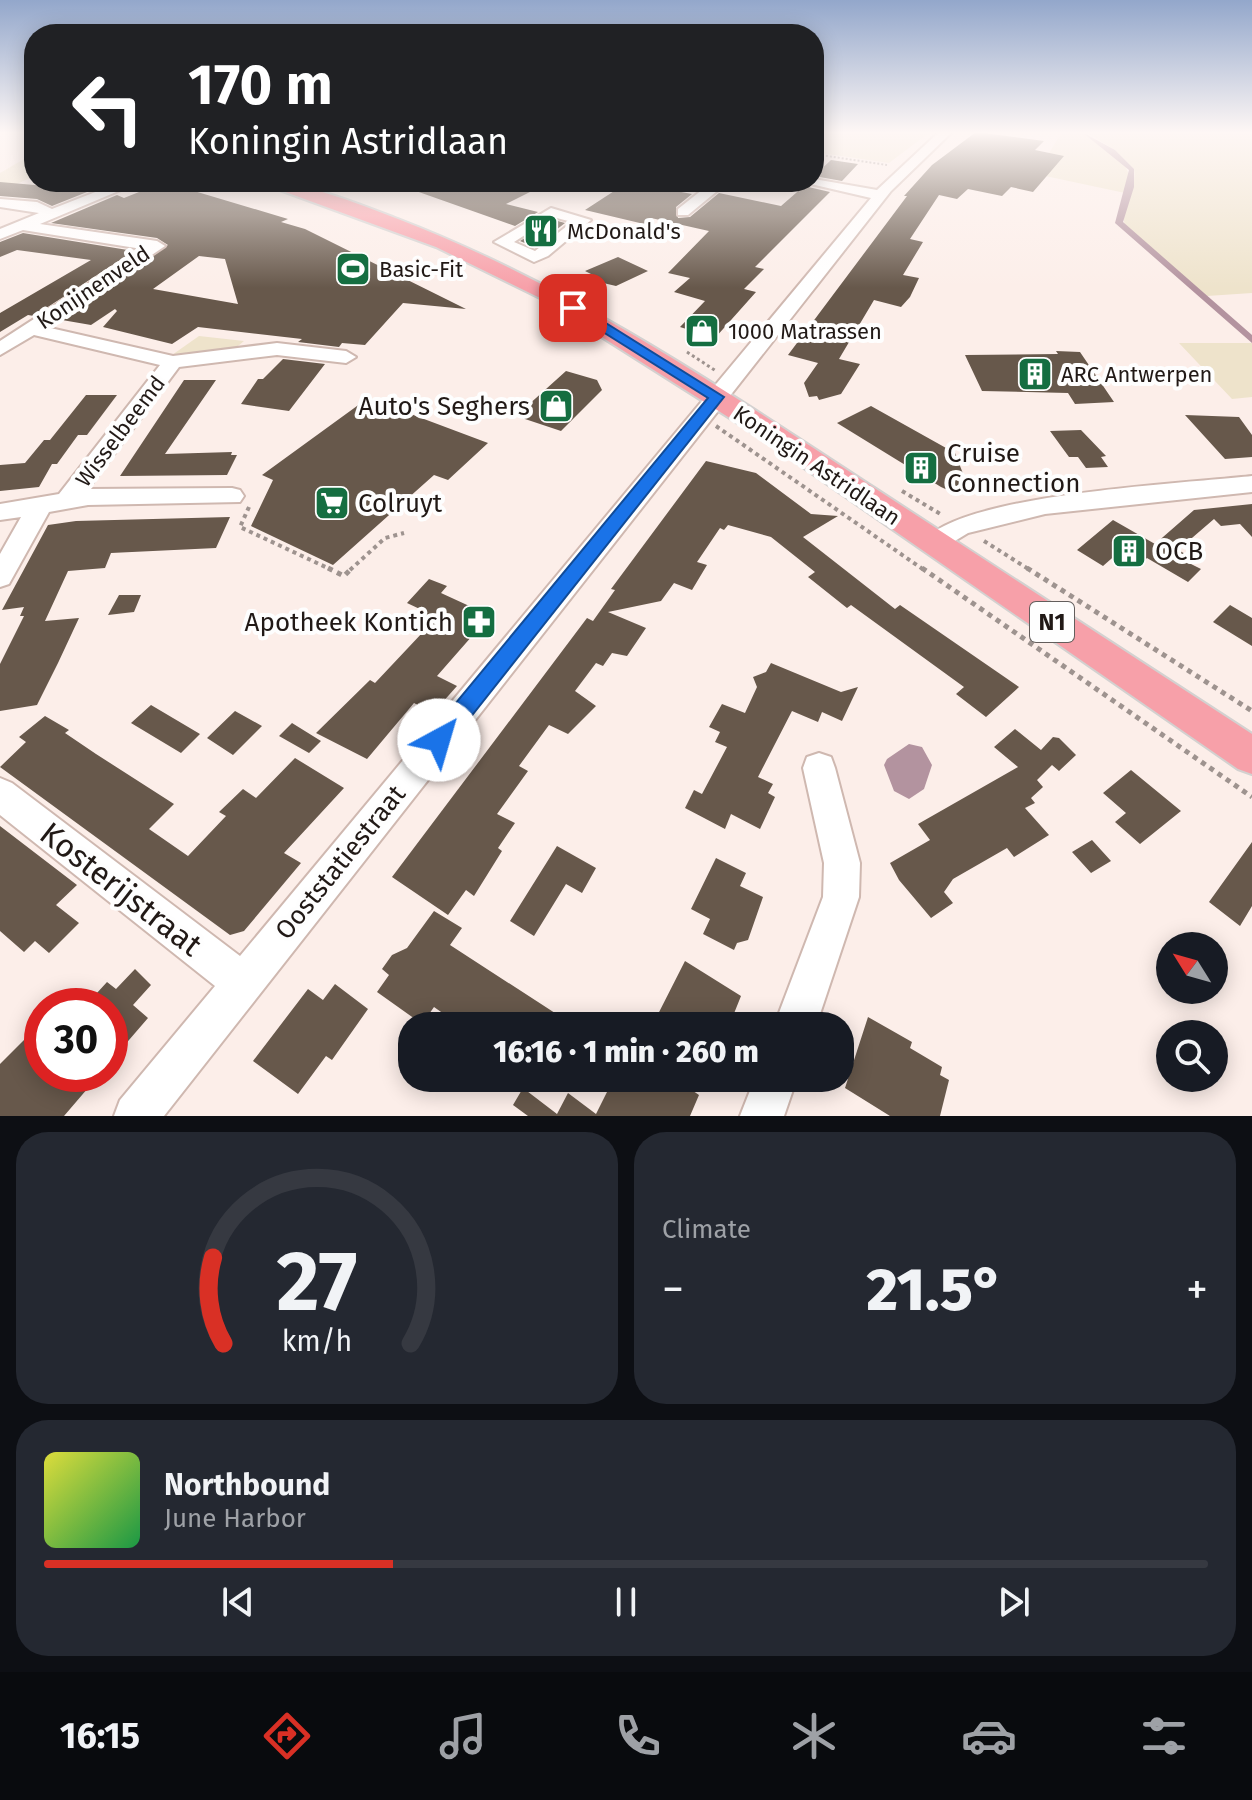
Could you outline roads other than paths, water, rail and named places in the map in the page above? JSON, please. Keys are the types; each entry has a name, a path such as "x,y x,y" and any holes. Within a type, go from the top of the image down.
{"main road":[{"name":"Koningin Astridlaan","path":"290,192 343,204 443,243 548,293 709,407 935,544 1252,756"}],"street":[{"name":"Ooststatiestraat","path":"136,1116 890,184"},
{"path":"824,185 880,195"},
{"path":"0,234 106,192"},
{"path":"683,212 708,192"},
{"path":"0,203 37,206 49,213"},
{"name":"Konijnenveld","path":"0,349 157,246 24,226"},
{"name":"Wisselbeemd","path":"31,329 173,362 67,500"},
{"path":"173,362 277,349 346,357"},
{"path":"935,544 960,526 1045,506 1252,484"},
{"path":"0,512 67,500 230,496"},
{"path":"0,577 39,507"},
{"path":"800,1012 841,897 838,842 819,768"},
{"name":"Kosterijstraat","path":"0,794 243,983"},
{"path":"762,1116 771,1092"}],"place":[{"name":"McDonald's","path":"541,231"},
{"name":"Basic-Fit","path":"353,269"},
{"name":"1000 Matrassen","path":"702,331"},
{"name":"ARC Antwerpen","path":"1035,374"},
{"name":"Auto's Seghers","path":"556,406"},
{"name":"Cruise Connection","path":"921,468"},
{"name":"Colruyt","path":"332,503"},
{"name":"OCB","path":"1129,551"},
{"name":"Apotheek Kontich","path":"479,622"}]}
